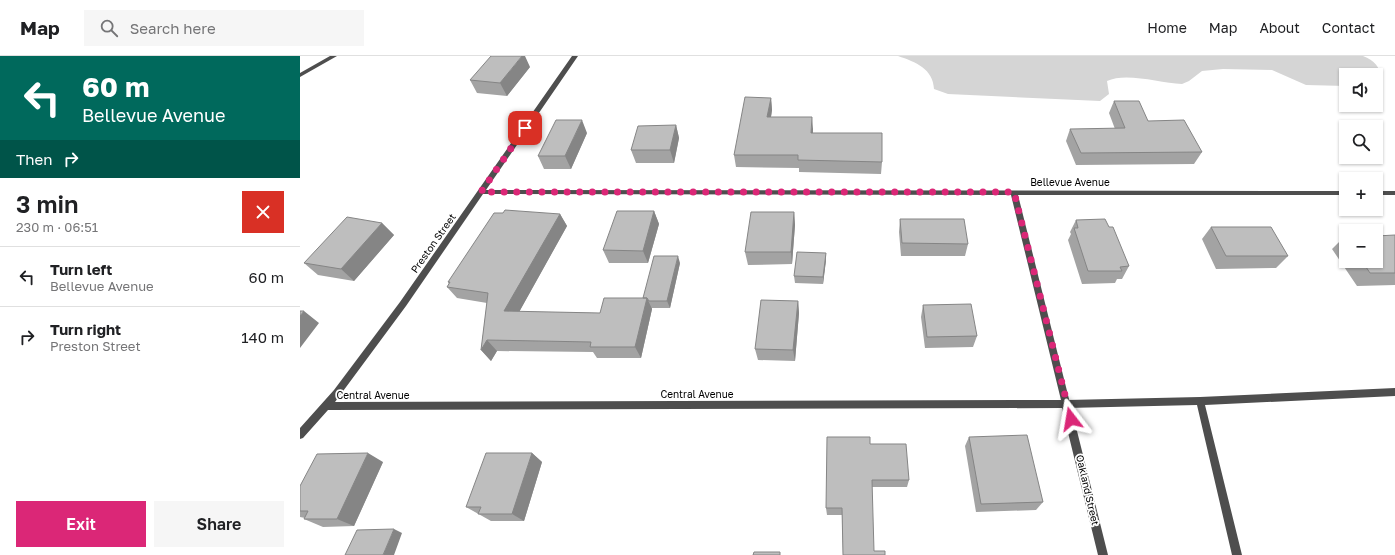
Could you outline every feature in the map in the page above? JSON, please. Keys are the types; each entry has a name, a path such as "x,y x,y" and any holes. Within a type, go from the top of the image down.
{"street":[{"path":"300,76 334,56"},
{"name":"Preston Street","path":"300,435 326,406 403,304 575,56"},
{"name":"Bellevue Avenue","path":"481,192 1339,193"},
{"name":"Oakland Street","path":"1014,192 1103,555"},
{"path":"1383,193 1395,193"},
{"name":"Central Avenue","path":"326,406 1067,404 1200,401 1395,392"},
{"path":"1200,401 1237,555"}],"shaded area":[{"path":"898,56 1363,56 1375,63 1378,68 1339,68 1339,86 1306,85 1272,70 1223,69 1202,71 1189,81 1182,84 1133,78 1115,79 1107,81 1109,94 1100,101 948,94 934,89 933,82 927,71 911,61"}],"building":[{"path":"491,56 522,56 500,83 470,80"},
{"path":"745,97 771,98 767,117 812,117 811,133 882,133 882,162 798,160 798,155 734,155"},
{"path":"1114,101 1139,101 1148,121 1184,120 1202,152 1081,153 1070,129 1125,128"},
{"path":"556,120 582,120 565,156 538,156"},
{"path":"676,125 670,150 631,150 638,126"},
{"path":"505,210 560,214 504,311 600,313 604,298 647,298 635,347 590,347 591,342 487,340 481,350 488,293 447,287 450,282 448,282 494,213 503,213"},
{"path":"617,211 654,211 643,251 603,250"},
{"path":"751,212 794,212 791,252 745,252"},
{"path":"347,217 382,223 341,269 304,263"},
{"path":"900,219 964,219 968,244 902,243"},
{"path":"1105,219 1109,227 1113,227 1129,266 1120,267 1122,271 1088,271 1074,228 1078,228 1076,220"},
{"path":"1211,227 1271,227 1288,256 1226,256"},
{"path":"1395,235 1395,273 1370,273 1367,268 1383,268 1383,236"},
{"path":"797,252 826,253 823,277 794,276"},
{"path":"654,256 678,256 667,301 649,301 647,298 643,298"},
{"path":"761,300 798,301 793,350 755,349"},
{"path":"971,304 977,336 927,337 923,305"},
{"path":"1027,435 1043,502 981,504 969,437"},
{"path":"827,437 870,437 870,444 906,444 909,480 872,480 874,551 885,551 885,555 843,555 842,508 826,508"},
{"path":"368,453 337,519 304,519 308,511 300,511 300,486 317,454"},
{"path":"486,453 532,453 512,514 478,514 481,507 466,507"},
{"path":"394,529 383,555 345,555 357,530"},
{"path":"754,552 780,552 780,555 753,555"}],"route":[{"path":"525,128 481,192 1014,192 1071,419"}]}
